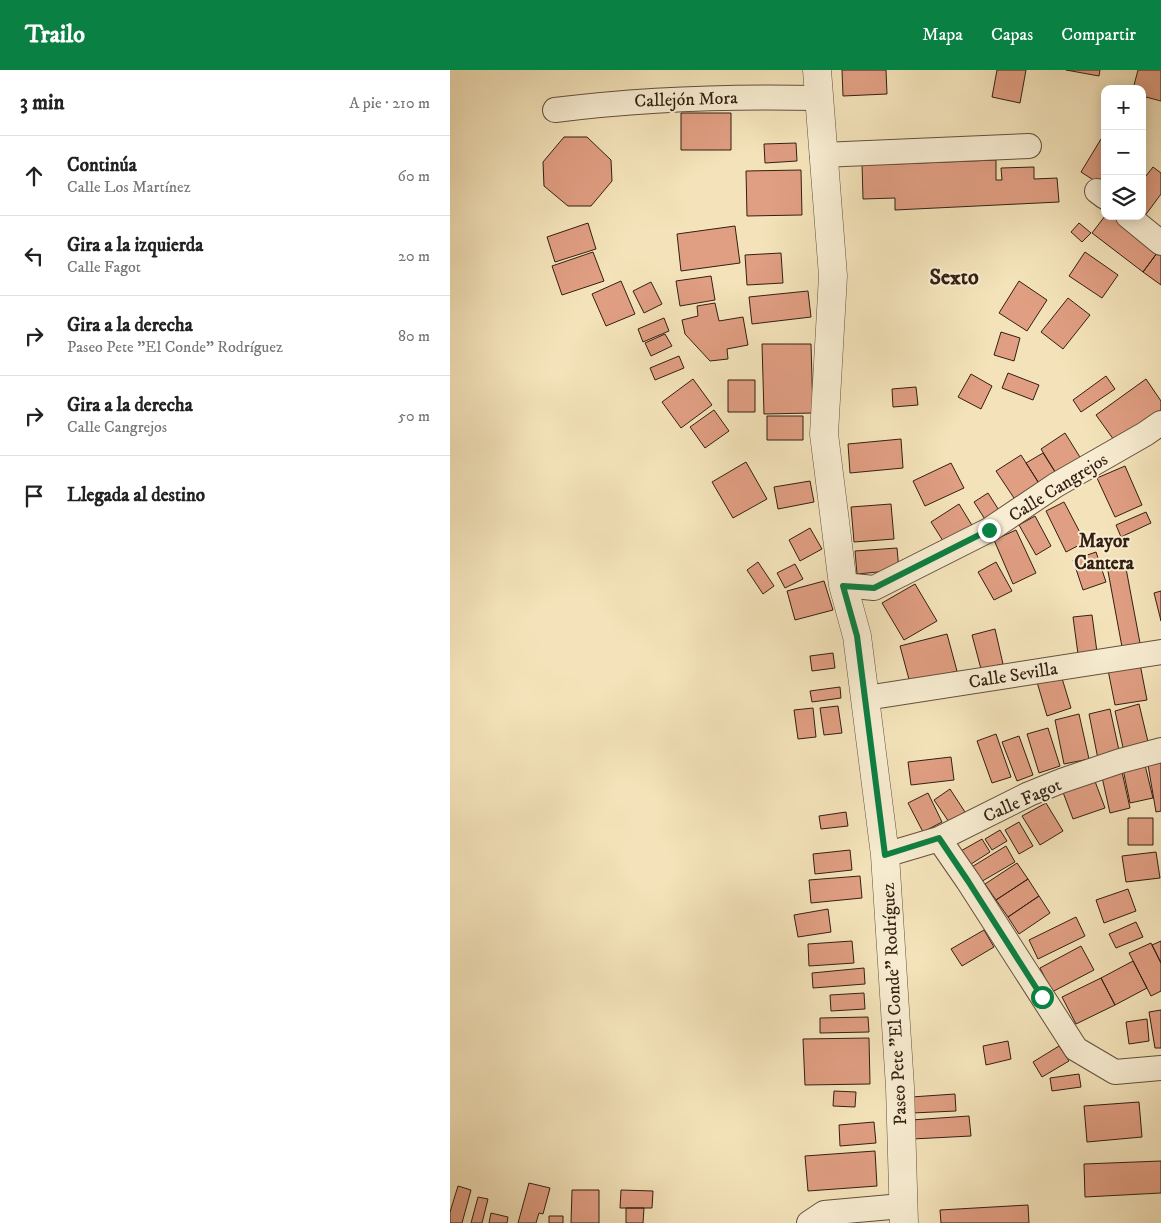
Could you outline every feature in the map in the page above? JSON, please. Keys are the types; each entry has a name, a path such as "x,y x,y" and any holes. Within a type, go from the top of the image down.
{"street":[{"name":"Paseo Pete \"El Conde\" Rodríguez","path":"816,70 832,276 824,434 843,586 857,636 866,698 885,855 900,1087 903,1214"},
{"name":"Callejón Mora","path":"555,110 614,102 749,96 818,98"},
{"path":"822,156 1029,146"},
{"path":"1133,220 1161,243"},
{"name":"Calle Cangrejos","path":"843,586 874,588 989,530 1056,485 1161,423"},
{"name":"Calle Sevilla","path":"866,698 1161,652"},
{"name":"Calle Fagot","path":"885,855 939,838 1029,794 1061,781 1120,761 1161,750"},
{"path":"939,838 1076,1049 1115,1072 1161,1068"},
{"path":"809,1223 824,1213 903,1214"}],"building":[{"path":"842,70 886,70 887,94 843,96"},
{"path":"997,70 1026,70 1020,103 992,97"},
{"path":"1066,70 1100,70 1099,76"},
{"path":"1138,70 1161,70 1161,101 1146,97 1146,85 1134,85"},
{"path":"681,113 731,113 731,150 681,150"},
{"path":"564,137 587,137 611,160 612,181 591,206 568,206 544,186 543,162"},
{"path":"1101,139 1101,179 1098,183 1081,172"},
{"path":"796,143 797,161 765,163 764,144"},
{"path":"996,160 996,180 1002,180 1001,168 1034,167 1034,179 1057,178 1059,202 895,210 895,198 863,199 862,163 894,162 894,164"},
{"path":"1153,167 1161,173 1161,194 1146,214 1146,176"},
{"path":"801,170 802,215 747,216 746,171"},
{"path":"1102,220 1122,220 1160,249 1143,272 1092,233"},
{"path":"588,223 596,249 555,262 547,237"},
{"path":"1079,223 1091,233 1082,242 1071,232"},
{"path":"735,226 740,263 681,271 677,234"},
{"path":"1161,249 1161,285 1143,272"},
{"path":"593,252 604,281 562,295 552,266"},
{"path":"1085,252 1118,275 1102,298 1069,276"},
{"path":"781,253 783,283 747,285 745,255"},
{"path":"711,276 715,300 680,306 676,281"},
{"path":"621,281 635,314 606,326 592,294"},
{"path":"1019,281 1047,300 1027,331 999,313"},
{"path":"651,282 662,304 644,313 633,291"},
{"path":"808,291 811,317 752,324 749,297"},
{"path":"1068,298 1090,315 1063,349 1041,332"},
{"path":"715,303 719,321 743,317 748,345 727,349 728,359 710,361 685,334 682,320 698,316 697,306"},
{"path":"664,318 669,331 643,342 638,329"},
{"path":"1001,332 1020,338 1014,361 994,355"},
{"path":"665,334 672,346 651,356 645,343"},
{"path":"762,344 811,344 813,413 764,414"},
{"path":"679,356 684,368 655,380 650,368"},
{"path":"1008,373 1039,385 1033,400 1002,388"},
{"path":"971,374 992,386 981,409 958,397"},
{"path":"1106,376 1115,389 1081,412 1073,400"},
{"path":"693,379 712,405 681,428 662,402"},
{"path":"1146,379 1161,401 1161,417 1119,447 1096,415"},
{"path":"728,380 755,380 755,412 728,412"},
{"path":"916,387 918,405 893,407 892,389"},
{"path":"714,410 729,431 705,448 690,427"},
{"path":"767,416 803,416 803,440 767,440"},
{"path":"1065,433 1083,462 1059,478 1041,449"},
{"path":"901,439 903,468 850,473 848,444"},
{"path":"1043,453 1059,478 1042,488 1026,463"},
{"path":"1021,455 1042,488 1018,504 996,471"},
{"path":"746,462 767,499 733,518 712,482"},
{"path":"951,463 964,488 925,506 913,481"},
{"path":"1125,466 1142,505 1115,517 1097,478"},
{"path":"810,481 814,502 778,509 774,487"},
{"path":"988,493 1002,515 988,524 974,502"},
{"path":"1064,502 1085,542 1066,552 1046,511"},
{"path":"891,504 894,539 854,542 851,507"},
{"path":"959,504 973,527 945,544 931,522"},
{"path":"1146,512 1151,523 1121,537 1116,525"},
{"path":"1035,516 1051,546 1036,555 1019,525"},
{"path":"810,528 822,549 800,561 789,540"},
{"path":"1016,530 1036,573 1013,584 994,540"},
{"path":"897,548 899,570 857,574 855,551"},
{"path":"1096,552 1106,582 1083,590 1073,560"},
{"path":"758,562 774,586 763,594 747,570"},
{"path":"996,562 1012,591 994,600 978,572"},
{"path":"1125,563 1140,643 1122,647 1107,566"},
{"path":"795,564 803,579 785,588 777,573"},
{"path":"824,581 833,610 795,620 787,591"},
{"path":"915,584 937,621 904,640 882,603"},
{"path":"1161,591 1161,621 1154,593"},
{"path":"1092,615 1097,652 1078,654 1073,617"},
{"path":"995,629 1003,664 981,669 972,635"},
{"path":"947,634 957,671 910,683 900,646"},
{"path":"833,653 835,668 812,671 810,656"},
{"path":"1140,664 1147,700 1115,705 1108,670"},
{"path":"1061,675 1071,708 1047,716 1037,682"},
{"path":"840,687 841,698 812,702 810,691"},
{"path":"1139,704 1149,746 1124,752 1115,711"},
{"path":"838,706 842,733 824,735 820,708"},
{"path":"813,708 816,737 798,739 794,710"},
{"path":"1110,709 1120,755 1098,759 1089,714"},
{"path":"1079,714 1089,759 1064,764 1055,720"},
{"path":"1048,728 1060,766 1039,773 1027,734"},
{"path":"996,734 1011,777 992,783 977,741"},
{"path":"1019,736 1033,775 1017,781 1002,742"},
{"path":"951,757 954,780 911,785 908,762"},
{"path":"1161,763 1161,811 1156,812 1148,765"},
{"path":"1145,765 1153,798 1130,803 1123,769"},
{"path":"1122,772 1130,808 1110,813 1102,777"},
{"path":"1093,776 1105,808 1073,819 1061,787"},
{"path":"950,789 965,812 949,822 934,800"},
{"path":"928,793 942,822 923,832 908,803"},
{"path":"1046,803 1063,831 1040,845 1022,816"},
{"path":"846,812 848,826 821,829 819,816"},
{"path":"1128,818 1153,818 1153,845 1128,845"},
{"path":"1019,822 1033,846 1019,854 1005,830"},
{"path":"1000,830 1007,841 992,850 985,839"},
{"path":"982,839 990,852 968,866 959,852"},
{"path":"1006,846 1015,862 979,883 970,868"},
{"path":"850,850 852,870 815,874 813,854"},
{"path":"1156,852 1160,878 1126,882 1122,856"},
{"path":"1017,863 1028,879 996,900 985,884"},
{"path":"860,876 862,898 811,903 809,880"},
{"path":"1028,879 1039,896 1008,917 996,900"},
{"path":"1128,889 1136,911 1104,923 1096,900"},
{"path":"1039,896 1050,913 1019,934 1008,917"},
{"path":"828,909 831,932 798,937 794,915"},
{"path":"1076,917 1085,936 1038,959 1029,940"},
{"path":"1136,922 1143,937 1116,948 1109,934"},
{"path":"984,930 994,947 962,966 951,949"},
{"path":"852,941 854,963 809,966 808,944"},
{"path":"1161,941 1161,963 1152,945"},
{"path":"1151,943 1161,963 1161,991 1151,996 1129,953"},
{"path":"1081,946 1094,970 1052,992 1040,968"},
{"path":"1133,961 1147,988 1115,1005 1101,978"},
{"path":"864,968 865,984 813,988 812,973"},
{"path":"1101,978 1115,1005 1076,1024 1062,997"},
{"path":"864,993 865,1009 831,1011 830,995"},
{"path":"1161,1010 1161,1048 1155,1048 1149,1012"},
{"path":"868,1017 869,1032 820,1033 820,1018"},
{"path":"1147,1019 1149,1041 1129,1044 1126,1022"},
{"path":"869,1038 870,1084 805,1085 803,1039"},
{"path":"1008,1041 1011,1059 986,1065 983,1046"},
{"path":"1059,1046 1069,1061 1042,1077 1033,1062"},
{"path":"1079,1074 1081,1087 1052,1091 1050,1078"},
{"path":"834,1091 856,1092 855,1107 833,1106"},
{"path":"955,1094 956,1111 912,1113 911,1097"},
{"path":"1139,1102 1142,1137 1087,1142 1084,1106"},
{"path":"969,1116 971,1136 912,1139 911,1120"},
{"path":"874,1122 876,1143 840,1146 839,1125"},
{"path":"875,1151 877,1186 808,1191 805,1156"},
{"path":"1161,1161 1161,1193 1085,1197 1084,1164"},
{"path":"529,1183 550,1188 543,1214 539,1213 536,1223 518,1223"},
{"path":"458,1186 471,1190 462,1223 450,1223 450,1212"},
{"path":"572,1190 599,1190 599,1223 571,1223"},
{"path":"621,1190 653,1191 652,1208 620,1208"},
{"path":"478,1197 488,1199 482,1223 471,1223"},
{"path":"1028,1205 1029,1223 941,1223 940,1210"},
{"path":"626,1208 644,1208 643,1223 626,1223"},
{"path":"491,1213 508,1217 507,1223 489,1223"},
{"path":"549,1216 563,1216 563,1223 549,1223"}],"district":[{"name":"Sexto","path":"954,276"},
{"name":"Mayor Cantera","path":"1104,551"}],"route":[{"path":"989,530 874,588 843,586 857,636 885,855 939,838 1042,997"}]}
